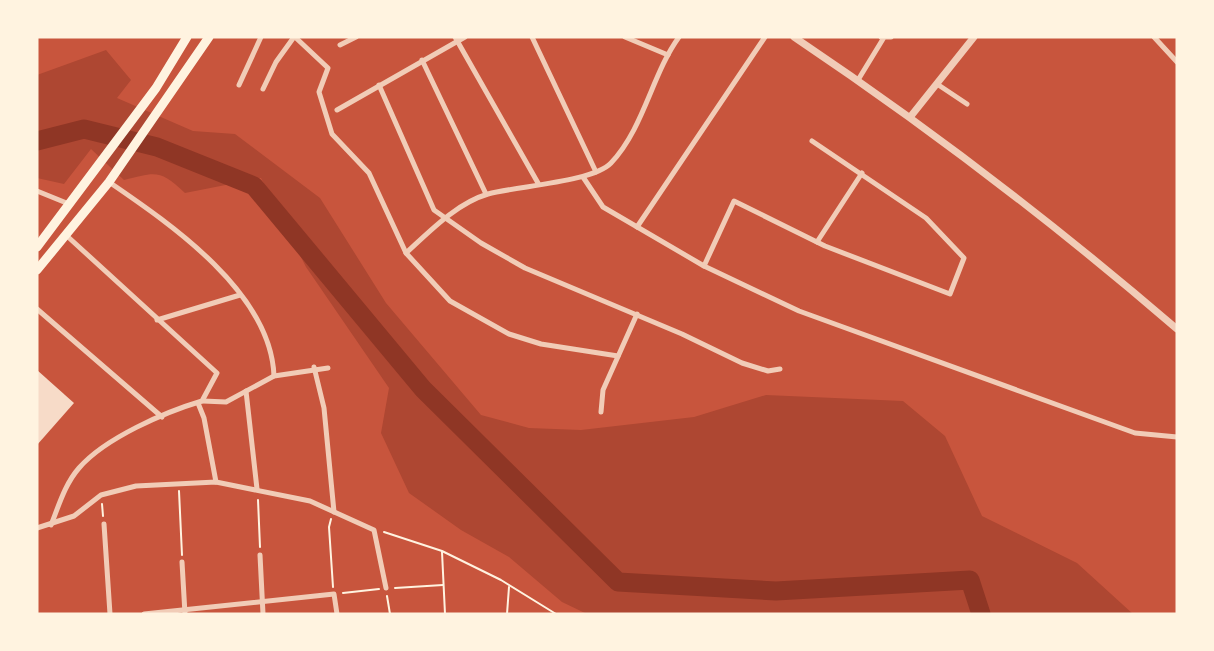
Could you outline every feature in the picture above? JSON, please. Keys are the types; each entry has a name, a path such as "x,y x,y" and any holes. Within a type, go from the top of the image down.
{"main road":[{"path":"37,270 110,180 209,37"},
{"path":"37,247 156,88 185,39"},
{"path":"44,238 56,249"}],"street":[{"path":"174,37 185,39"},
{"path":"239,85 261,37"},
{"path":"264,89 276,62 295,37 328,68 319,92 332,134 369,173 406,253 450,301 491,326 541,344 618,356"},
{"path":"340,45 356,37"},
{"path":"337,110 456,39 465,37"},
{"path":"532,37 596,172"},
{"path":"625,37 668,55"},
{"path":"406,253 445,217 486,194 583,177 610,164 649,103 668,55 679,37"},
{"path":"637,227 765,37"},
{"path":"794,37 911,116 1081,246 1177,329"},
{"path":"858,80 882,38 891,37"},
{"path":"911,116 974,37"},
{"path":"1154,37 1177,62"},
{"path":"456,39 538,183"},
{"path":"422,60 486,194"},
{"path":"937,84 967,104"},
{"path":"379,85 435,209 445,217 500,256 637,314 742,363 768,371 779,369"},
{"path":"704,266 734,201 817,242 950,294 964,258 926,218 812,141"},
{"path":"817,242 862,173"},
{"path":"583,177 603,207 704,266 799,311 865,332 1024,394 1135,433 1177,437"},
{"path":"110,180 158,216 240,295 257,315 270,346 274,376"},
{"path":"37,191 69,204"},
{"path":"67,236 217,373 200,402 216,482"},
{"path":"157,320 240,295"},
{"path":"37,309 162,417"},
{"path":"601,412 603,390 637,314"},
{"path":"314,368 324,408 334,512"},
{"path":"51,525 67,484 81,466 139,426 200,402 226,401 274,376 328,368"},
{"path":"246,391 257,489"},
{"path":"37,528 51,525 89,507 101,495 136,486 216,482 257,489 310,500 374,530 386,588"},
{"path":"103,524 110,614"},
{"path":"260,555 263,614"},
{"path":"182,562 185,612"},
{"path":"144,614 185,612 261,600 334,594 337,614"}],"path":[{"path":"179,482 182,562"},
{"path":"257,489 260,555"},
{"path":"101,495 103,524"},
{"path":"334,512 329,527 334,594 443,585"},
{"path":"374,530 442,551 556,614"},
{"path":"442,551 445,614"},
{"path":"507,614 509,586"},
{"path":"386,588 390,614"}],"shaded area":[{"path":"106,50 131,80 117,98 193,131 235,134 320,198 386,303 481,415 529,428 581,430 694,417 766,395 903,401 945,436 982,516 1077,563 1133,614 587,614 562,602 509,557 461,530 409,493 381,433 389,388 306,267 261,178 185,193 157,174 124,180 91,149 64,184 37,178 37,75"}],"building":[{"path":"37,370 74,403 37,445"}],"waterway":[{"path":"37,141 84,129 157,147 254,186 423,389 618,582 776,591 970,580 981,614"}]}
